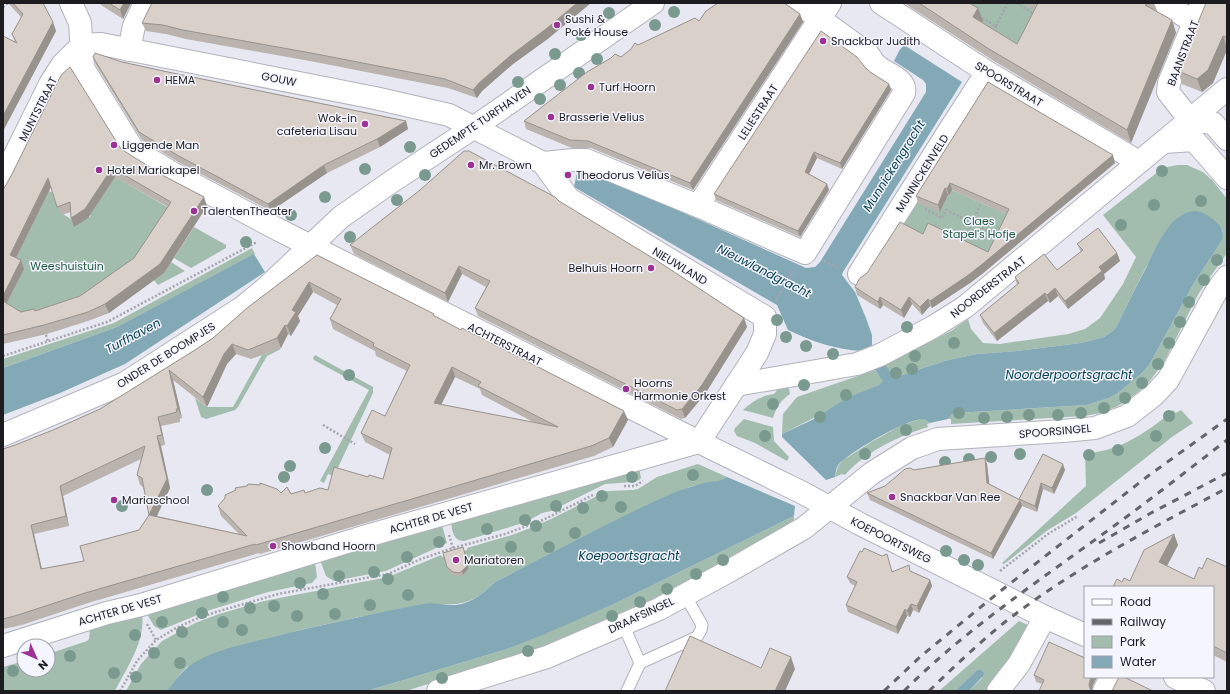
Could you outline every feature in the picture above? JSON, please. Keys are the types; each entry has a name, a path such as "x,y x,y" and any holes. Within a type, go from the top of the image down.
{"street":[{"name":"ACHTERSTRAAT","path":"71,3 80,23 83,68 132,148 174,174 279,230 699,442"},
{"path":"129,50 134,26 145,3"},
{"name":"GEDEMPTE TURFHAVEN","path":"311,246 342,217 391,182 473,128 653,3"},
{"path":"543,163 586,160 698,206 807,261 904,93 905,86 876,65 868,54 824,11 798,3"},
{"name":"SPOORSTRAAT","path":"881,3 987,72 1139,162"},
{"path":"1164,3 1198,12"},
{"name":"LELIESTRAAT","path":"698,206 824,11"},
{"name":"BAANSTRAAT","path":"1190,120 1168,92 1169,83 1198,12"},
{"name":"GOUW","path":"82,45 101,44 375,98 449,115 473,128"},
{"name":"MUNTSTRAAT","path":"3,179 50,84 62,65 82,45"},
{"name":"MUNNICKENVELD","path":"852,272 906,199 987,72"},
{"name":"NOORDERSTRAAT","path":"736,385 857,364 880,355 933,327 965,307 1227,89"},
{"path":"1190,120 1213,123 1227,139"},
{"name":"NIEUWLAND","path":"473,128 543,163 569,199 765,317 765,334 757,353 736,385"},
{"path":"1164,142 1194,140 1227,178"},
{"name":"ONDER DE BOOMPJES","path":"3,435 125,383 243,307 266,288 311,246"},
{"name":"SPOORSINGEL","path":"830,508 872,473 912,448 938,440 1094,428 1127,416 1154,395 1168,380 1217,290 1227,277"},
{"path":"699,442 736,385"},
{"name":"KOEPOORTSWEG","path":"699,442 1045,617 1084,635"},
{"name":"ACHTER DE VEST","path":"3,646 107,613 149,602 370,535 699,442"},
{"name":"DRAAFSINGEL","path":"438,691 547,657 659,609 793,535 830,508"},
{"path":"998,691 1019,664 1045,617"},
{"path":"1104,691 1110,678"},
{"path":"1177,678 1204,691"}],"lane":[{"path":"627,691 640,663 697,637 702,626 685,595"},
{"path":"623,624 640,663"}],"path":[{"path":"3,7 8,3"},
{"path":"1000,35 993,32 1008,3"},
{"path":"1016,3 1035,14 1032,21"},
{"path":"978,15 996,26"},
{"path":"906,199 942,218 946,210 1001,237"},
{"path":"962,246 982,203"},
{"path":"3,356 107,322 279,230"},
{"path":"773,304 807,261 852,272"},
{"path":"45,330 48,342"},
{"path":"323,426 355,444"},
{"path":"621,486 635,486 644,480"},
{"path":"120,691 136,661 156,640 176,628 196,619 278,594 388,574 421,559 453,548 506,534 543,520 599,492"},
{"path":"982,585 1048,534 1078,516"}],"green space":[{"path":"954,3 1023,3 1043,15 1022,57 977,29 982,21"},
{"path":"1187,165 1203,172 1213,181 1227,199 1227,253 1199,293 1164,362 1149,382 1137,393 1118,406 1101,413 1084,416 951,424 951,419 948,419 952,414 956,413 1087,405 1109,398 1118,393 1142,373 1149,365 1194,283 1221,242 1223,231 1212,219 1179,217 1173,223 1154,251 1117,326 1104,337 1081,343 1017,351 977,354 944,361 894,378 884,365 951,331 968,319 971,329 983,343 1000,344 1068,334 1085,329 1100,318 1123,284 1136,257 1103,215 1159,171 1167,167"},
{"name":"Weeshuistuin","path":"112,175 174,211 143,259 46,317 3,310 13,264 49,191 63,198 63,214 74,221 88,215 89,217 91,216 89,214"},
{"name":"Claes Stapel's Hofje","path":"952,190 1011,216 991,259 925,242 899,227 914,201 941,210"},
{"path":"194,227 226,245 226,248 191,268 174,258"},
{"path":"252,248 255,254 117,327 3,368 3,359 114,323"},
{"path":"171,262 185,271 158,285 154,280 164,273"},
{"path":"277,347 281,349 267,356 235,410 206,419 201,417 195,398 207,407 233,407 263,353 265,354 276,349"},
{"path":"315,355 373,387 373,393 334,476 328,474 324,483 320,481 369,390 314,360 313,358"},
{"path":"875,370 884,381 879,385 782,434 783,414 797,397"},
{"path":"788,384 790,394 779,404 773,418 743,410 757,399 774,394 778,389 777,387"},
{"path":"1173,410 1176,413 1181,410 1193,423 1172,437 1076,513 1048,530 1004,564 1002,563 1086,486 1085,454 1110,449 1128,442 1153,426"},
{"path":"744,419 773,427 774,441 789,457 787,461 755,443 737,436 734,431 735,428"},
{"path":"924,419 930,423 927,424 928,427 894,440 862,459 845,475 842,474 835,477 838,466 843,460 900,426"},
{"path":"698,464 727,477 711,483 691,486 678,492 495,582 472,600 459,604 443,604 359,617 300,630 187,667 167,691 126,691 141,664 162,641 195,623 219,614 264,601 388,577 441,555 442,557 464,551 467,550 467,548 512,535 533,527 607,491 638,489 657,477"},
{"path":"639,467 641,478 639,480 633,482 605,484 526,522 464,541 460,541 455,537 451,521"},
{"path":"794,516 794,520 796,521 742,554 626,614 548,646 406,691 367,691 504,650 616,603"},
{"path":"442,525 447,543 386,571 334,581 326,576 320,560"},
{"path":"315,562 317,577 312,583 268,592 207,611 161,630 154,626 146,612"},
{"path":"142,613 141,634 138,644 115,691 3,691 3,667 16,663 16,678 56,678 56,651 87,641 89,639 90,628"},
{"path":"1019,621 1030,626 997,679 987,691 969,691 982,678 981,671 977,670 955,691 939,691"}],"water":[{"path":"904,45 962,82 842,275 855,292 866,318 872,335 872,346 894,378 944,361 977,354 1017,351 1081,343 1104,337 1117,326 1158,243 1176,219 1187,212 1199,212 1207,215 1221,227 1223,236 1221,242 1194,283 1149,365 1142,373 1118,393 1109,398 1087,405 956,413 952,414 948,419 930,423 924,419 916,420 880,436 856,451 839,464 836,469 835,477 826,480 782,437 782,434 814,419 847,398 879,385 883,381 862,351 843,349 824,344 788,330 777,305 574,187 577,173 580,169 664,204 806,268 815,267 820,262 926,92 926,84 923,80 894,61"},
{"name":"Turfhaven","path":"254,254 265,272 125,364 60,393 3,415 3,368 117,327"},
{"name":"Koepoortsgracht","path":"727,477 795,506 794,516 616,603 504,650 367,691 167,691 180,674 192,664 214,653 232,647 326,624 423,604 463,604 480,595 495,582 631,512 678,491 701,484 719,481"},
{"path":"977,670 981,670 984,673 983,676 969,691 955,691"}],"building":[{"path":"13,3 43,3 53,22 3,116 3,36 17,43 12,34 23,14"},
{"path":"109,3 124,3 120,10"},
{"path":"152,3 577,3 510,56 473,90 445,79 163,25 142,23"},
{"path":"718,3 784,3 800,14 690,183 588,141 570,140 524,121 587,72 611,58 615,54 621,57 631,49 635,43 638,45 695,18 699,21 706,11"},
{"path":"919,3 969,3 978,8 973,17 1017,44 1038,3 1150,3 1145,5 1172,20 1127,130 989,49"},
{"path":"1206,3 1227,3 1227,37 1223,36 1208,70 1197,79 1178,71"},
{"path":"821,31 857,57 870,72 889,84 840,163 814,152 805,172 827,184 798,231 714,194"},
{"path":"95,53 122,62 406,121 377,139 324,165 268,204 177,155 139,132 93,57"},
{"path":"70,67 121,149 164,176 204,197 160,264 105,304 88,312 3,335 3,301 21,312 34,309 35,311 80,296 134,258 171,202 112,168 85,209 71,218 70,202 57,207 48,178 10,255 21,260 3,296 3,190 58,81 62,74"},
{"path":"988,82 1113,155 980,266 930,301 928,299 920,307 909,297 901,310 880,297 878,302 855,287 860,278 867,273 900,222 923,234 928,223 988,252 1009,209 950,183 947,189 945,188 938,205 916,196"},
{"path":"464,151 469,151 555,197 559,201 656,260 744,318 702,385 682,409 677,410 475,308 490,281 459,266 445,293 350,245 420,190"},
{"path":"1098,228 1117,253 1099,267 1102,271 1065,301 1055,288 1047,295 1045,293 994,333 980,315 1019,283 1015,277 1044,254 1057,270 1083,250 1077,244"},
{"path":"317,255 434,314 433,315 461,330 462,328 624,411 609,438 591,446 256,545 255,544 85,593 3,619 3,449 53,430 100,409 213,338 247,308","holes":["309,282 341,299 330,319 374,343 373,346 410,365 385,416 372,410 361,433 392,448 383,479 369,475 368,477 334,467 328,490 320,488 305,493 304,490 291,494 287,487 281,493 277,489 260,483 260,485 248,484 247,486 235,488 236,490 225,495 225,498 218,506 247,536 149,515 167,479 157,436 162,435 158,417 177,412 176,409 178,409 169,370 203,397 224,354 232,344 248,350 277,338 285,325 287,326 296,312 292,310","452,367 481,382 478,386 558,427 434,403","145,446 137,475 142,478 149,515 139,530 80,546 84,561 41,569 31,525 66,516 60,486"]},
{"path":"1043,454 1063,464 1052,488 1041,483 1035,506 1019,499"},
{"path":"985,458 987,483 1020,500 991,553 867,493 885,486 905,469 910,468 914,470"},
{"path":"1174,534 1159,562 1194,579 1199,567 1202,569 1207,558 1227,567 1227,653 1214,646 1214,586 1114,586 1117,579 1122,582 1124,578 1130,581 1144,550"},
{"name":"Mariatoren","path":"463,547 467,566 459,573 453,572 447,567 443,553"},
{"path":"864,548 882,556 887,554 892,572 909,565 910,571 930,580 917,606 911,604 907,611 905,609 896,627 846,605 857,582 847,577 860,551 862,552"},
{"path":"690,636 761,668 770,648 791,657 775,691 665,691"},
{"path":"1049,642 1084,658 1084,678 1091,678 1089,685 1091,691 1039,691 1044,680 1034,675"},
{"path":"1118,678 1126,678 1153,691 1112,691"}],"railway":[{"path":"884,691 921,656 998,593 1148,476 1227,419"},
{"path":"904,691 949,650 997,611 1129,515 1227,440"},
{"path":"1099,543 1151,513 1227,473"},
{"path":"929,691 988,636 1012,616 1049,590 1124,544 1227,488"}],"place":[{"name":"Sushi & Poké House","path":"557,25"},
{"name":"Snackbar Judith","path":"823,41"},
{"name":"HEMA","path":"157,80"},
{"name":"Turf Hoorn","path":"591,87"},
{"name":"Brasserie Velius","path":"551,117"},
{"name":"Wok-in cafeteria Lisau","path":"365,124"},
{"name":"Liggende Man","path":"114,145"},
{"name":"Mr. Brown","path":"471,165"},
{"name":"Hotel Mariakapel","path":"99,170"},
{"name":"Theodorus Velius","path":"568,175"},
{"name":"TalentenTheater","path":"194,211"},
{"name":"Belhuis Hoorn","path":"651,268"},
{"name":"Hoorns Harmonie Orkest","path":"626,389"},
{"name":"Snackbar Van Ree","path":"892,497"},
{"name":"Mariaschool","path":"114,500"},
{"name":"Showband Hoorn","path":"273,546"},
{"name":"Mariatoren","path":"456,560"}],"water label":[{"name":"Munnickengracht","path":"894,166"},
{"name":"Nieuwlandgracht","path":"764,271"},
{"name":"Noorderpoortsgracht","path":"1069,375"}]}
